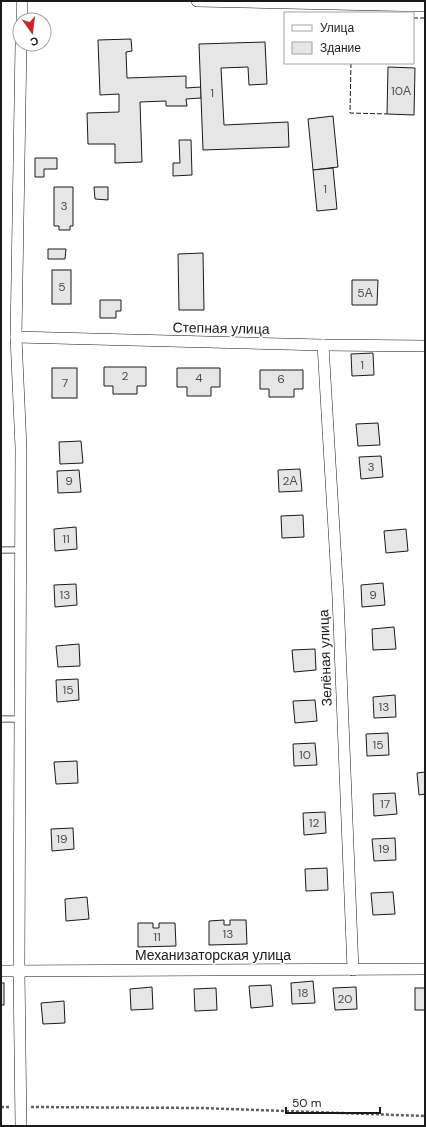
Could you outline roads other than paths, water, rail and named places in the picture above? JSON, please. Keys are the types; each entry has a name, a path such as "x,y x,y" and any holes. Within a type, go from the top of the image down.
{"street":[{"path":"22,1 22,12"},
{"path":"197,1 425,6"},
{"path":"21,52 16,338 20,448 19,972 21,1126"},
{"name":"Степная улица","path":"16,338 323,346 425,346"},
{"name":"Зелёная улица","path":"323,346 338,605 353,970"},
{"name":"Механизаторская улица","path":"1,971 425,969"}],"lane":[{"path":"1,550 19,550"},
{"path":"1,719 20,719"}]}
